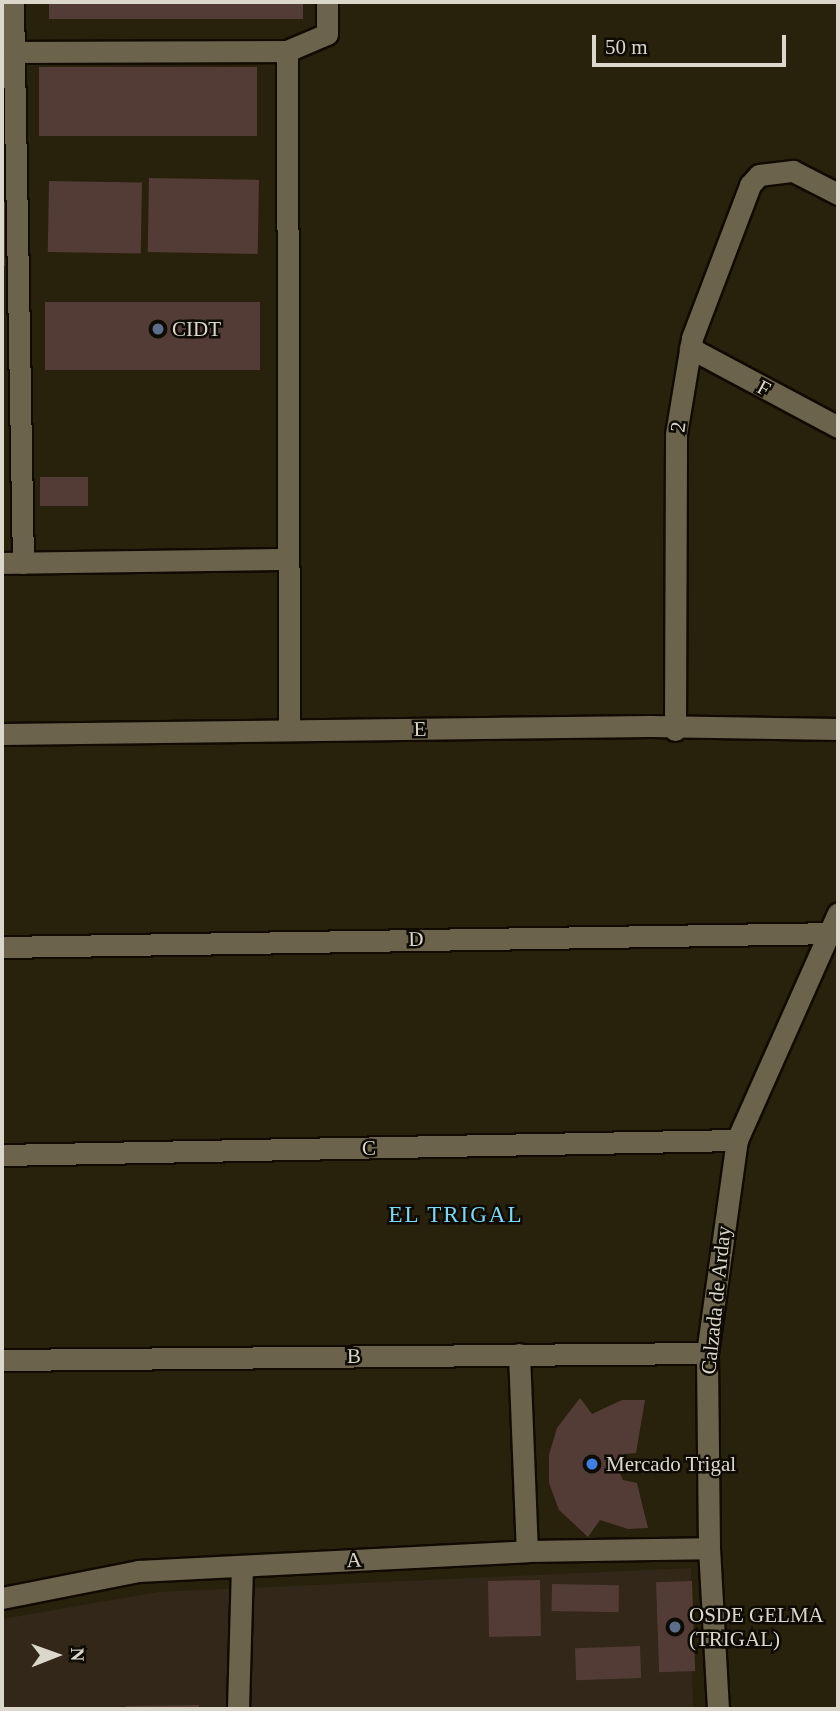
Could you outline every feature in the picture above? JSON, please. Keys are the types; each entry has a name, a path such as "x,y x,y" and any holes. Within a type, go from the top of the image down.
{"street":[{"path":"13,2 23,563"},
{"path":"13,52 287,51 327,34 327,2"},
{"path":"287,51 289,730"},
{"name":"2","path":"675,730 676,434 690,348 750,185 771,171 793,171 838,194"},
{"name":"F","path":"690,348 838,427"},
{"path":"2,563 288,559"},
{"name":"E","path":"2,734 650,726 675,730 838,729"},
{"name":"D","path":"2,947 836,926"},
{"name":"Calzada de Arday","path":"718,1709 709,1548 707,1353 737,1140 836,926"},
{"name":"C","path":"2,1155 737,1140"},
{"name":"B","path":"2,1360 707,1353"},
{"path":"519,1354 527,1551"},
{"name":"A","path":"2,1598 138,1572 527,1551 709,1548"},
{"path":"238,1709 242,1566"}],"shaded area":[{"path":"691,1568 693,1707 2,1709 2,1619 158,1592"}],"building":[{"path":"49,2 303,2 303,19 49,19"},
{"path":"2,61 6,61 5,266 2,266"},
{"path":"39,67 257,67 257,136 39,136"},
{"path":"149,178 259,180 258,254 148,252"},
{"path":"49,181 142,183 141,254 48,252"},
{"path":"45,302 260,302 260,370 45,370"},
{"path":"40,477 88,477 88,506 40,506"},
{"name":"Mercado Trigal","path":"580,1398 592,1414 622,1400 645,1400 636,1453 625,1454 617,1467 623,1480 637,1483 648,1528 628,1529 600,1520 588,1537 559,1510 549,1483 549,1455 557,1428"},
{"path":"540,1580 541,1636 489,1637 488,1581"},
{"name":"OSDE GELMA (TRIGAL)","path":"692,1581 695,1671 659,1672 656,1582"},
{"path":"552,1584 619,1585 619,1612 552,1611"},
{"name":"OSDE GELMA (TRIGAL)","path":"640,1646 641,1678 576,1680 575,1648"},
{"path":"199,1705 199,1709 126,1709 126,1706"}],"place":[{"name":"CIDT","path":"158,329"},
{"name":"Mercado Trigal","path":"592,1464"},
{"name":"OSDE GELMA (TRIGAL)","path":"675,1627"}],"district":[{"name":"EL TRIGAL","path":"456,1215"}]}
